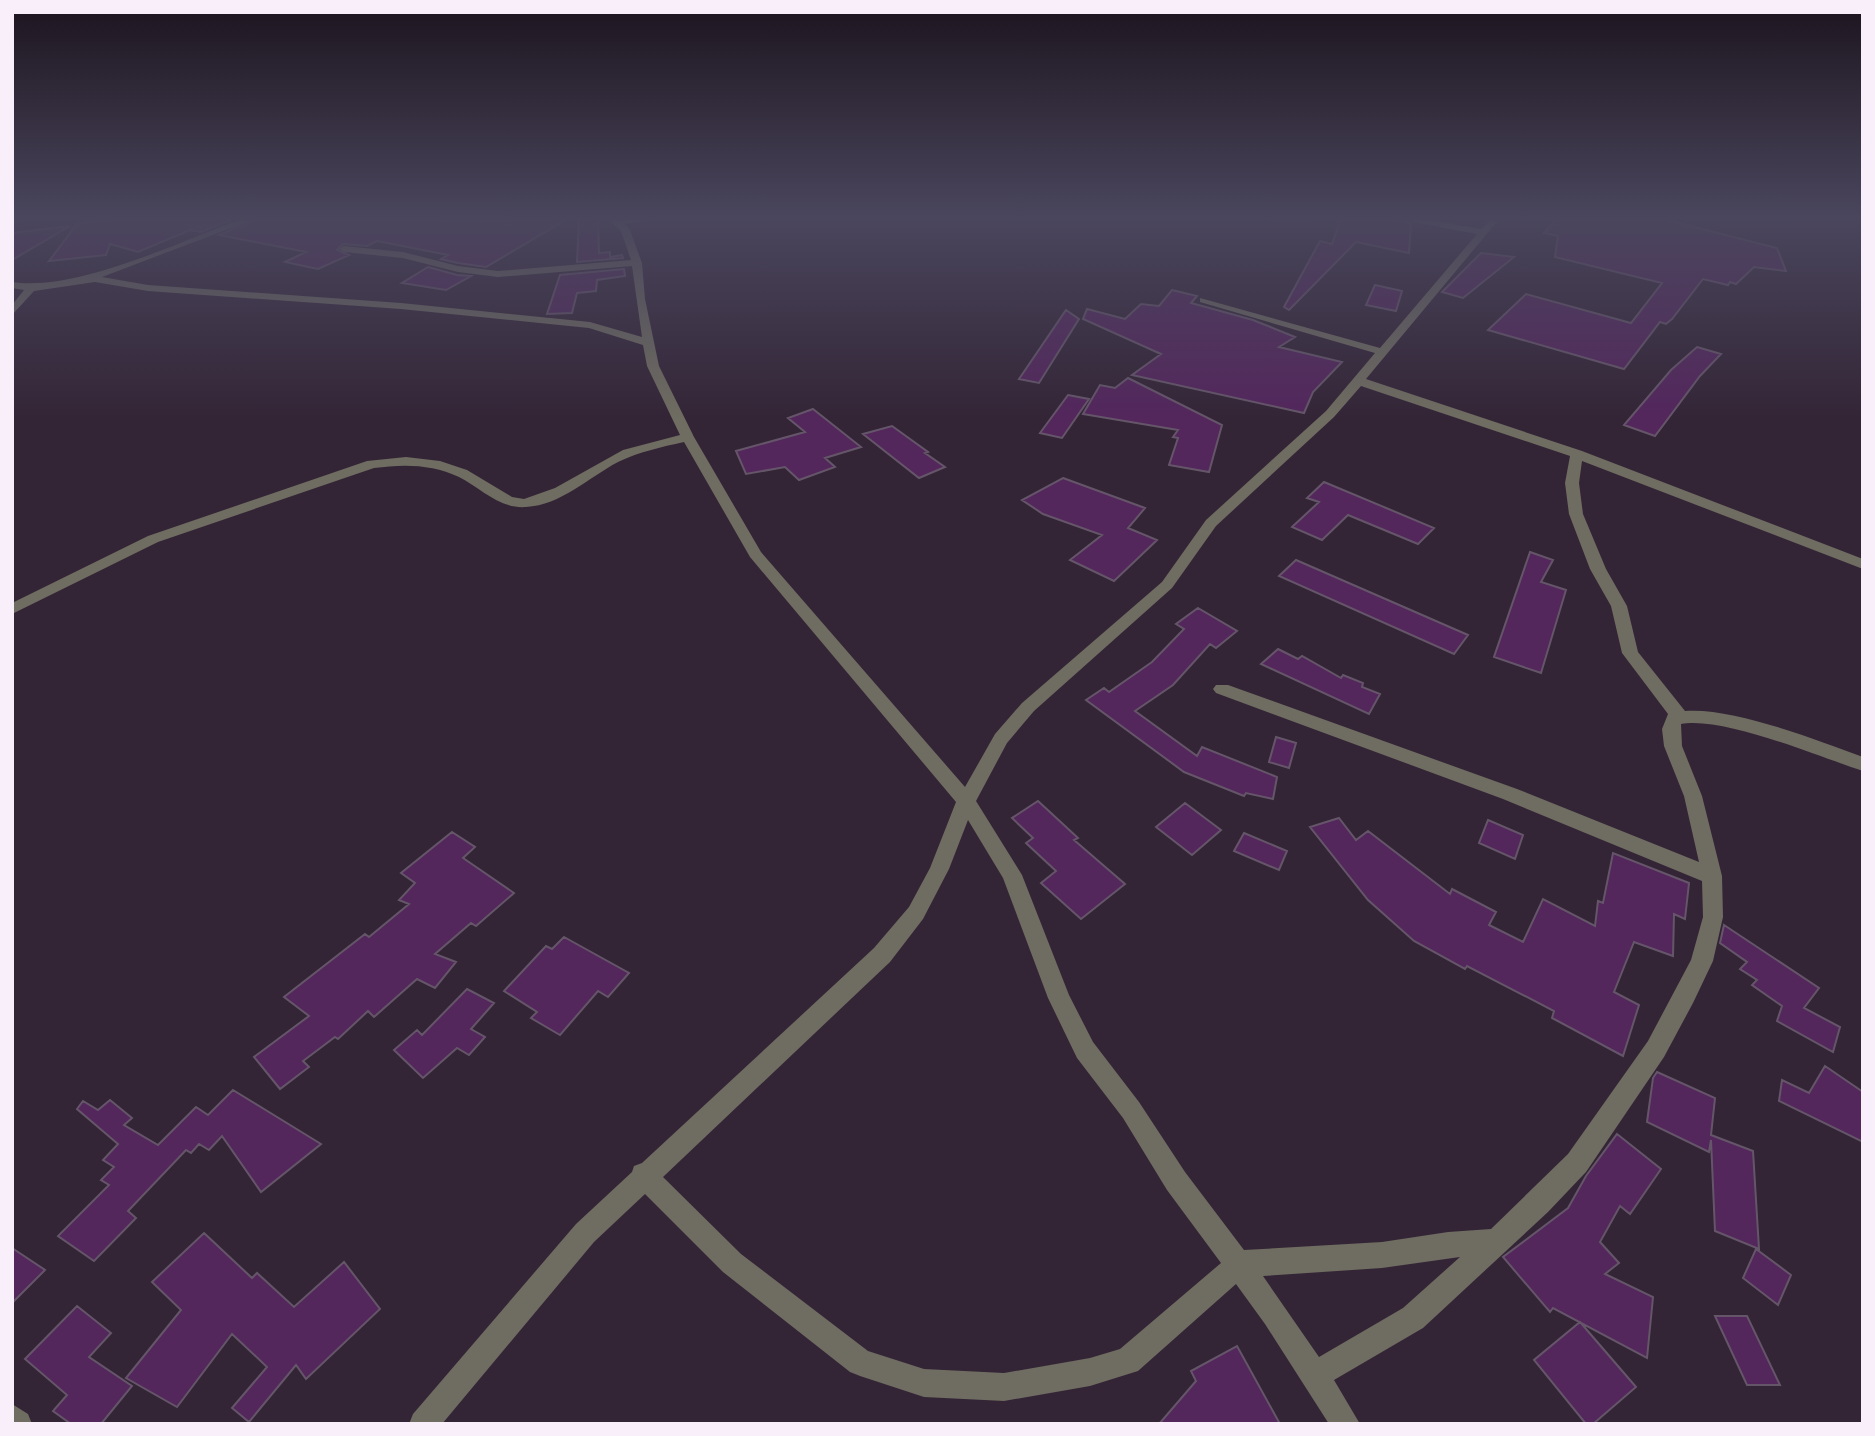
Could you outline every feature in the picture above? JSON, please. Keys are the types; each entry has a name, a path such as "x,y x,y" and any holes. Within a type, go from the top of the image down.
{"street":[{"path":"12,285 31,288 49,285"},
{"path":"127,285 560,320 590,325 650,343"},
{"path":"639,285 653,366 688,437 755,554 966,801 1012,875 1059,998 1086,1050 1131,1110 1176,1181 1239,1264 1346,1424"},
{"path":"423,1424 585,1233 643,1175 882,955 916,913 939,869 966,801 1001,739 1028,707 1167,585 1211,523 1312,432 1359,381 1439,285"},
{"path":"12,312 31,288"},
{"path":"1205,300 1383,352"},
{"path":"1359,381 1577,454 1863,564"},
{"path":"12,609 153,539 372,464 401,459 445,467 463,474 504,499 527,503 547,497 624,454 688,437"},
{"path":"1577,454 1572,483 1576,514 1598,569 1619,606 1630,653 1679,716"},
{"path":"1222,690 1510,794 1712,876"},
{"path":"1315,1375 1413,1318 1499,1242 1577,1163 1656,1049 1702,961 1713,917 1712,876 1693,796 1673,746 1671,729 1674,719 1679,716 1703,717 1765,732 1863,764"},
{"path":"643,1175 732,1263 860,1362 924,1382 1004,1387 1090,1372 1128,1361 1239,1264 1382,1255 1448,1245 1499,1242"},
{"path":"12,1418 18,1424"}],"building":[{"path":"415,285 455,285 446,290"},
{"path":"557,285 597,285 596,291 577,293 572,313 547,314"},
{"path":"1296,285 1314,285 1289,310 1284,307"},
{"path":"1375,285 1402,291 1396,311 1366,305"},
{"path":"1449,285 1479,285 1463,298 1442,292"},
{"path":"1660,285 1698,285 1672,319 1666,324 1660,322 1624,369 1488,330 1526,294 1631,323"},
{"path":"1172,290 1197,296 1191,303 1253,320 1295,337 1279,347 1342,362 1313,392 1304,413 1132,375 1161,354 1083,319 1087,309 1125,319 1141,304 1159,306"},
{"path":"1066,310 1079,319 1039,383 1019,379"},
{"path":"1697,347 1721,354 1700,376 1655,436 1624,425 1671,370"},
{"path":"1128,378 1222,425 1209,472 1169,465 1178,438 1173,437 1178,430 1083,414 1100,385 1115,388"},
{"path":"1068,395 1089,399 1062,438 1040,433"},
{"path":"813,409 861,447 825,458 835,467 799,480 785,467 746,474 736,451 805,432 788,418"},
{"path":"892,426 945,467 919,478 863,434"},
{"path":"1063,478 1145,508 1128,528 1157,540 1114,581 1070,560 1102,535 1043,514 1022,500"},
{"path":"1324,482 1434,528 1418,544 1348,515 1322,540 1292,527 1319,502 1307,498"},
{"path":"1530,552 1553,560 1541,582 1566,590 1541,673 1494,657"},
{"path":"1296,560 1468,635 1454,654 1279,576"},
{"path":"1198,608 1237,631 1216,648 1210,644 1173,685 1135,711 1197,756 1202,747 1277,777 1273,799 1246,793 1244,796 1184,772 1086,700 1104,688 1109,692 1152,662 1184,629 1176,624"},
{"path":"1278,649 1298,659 1302,656 1341,678 1343,675 1363,683 1362,687 1380,694 1369,714 1261,664"},
{"path":"1276,737 1296,743 1289,768 1269,762"},
{"path":"1038,801 1078,838 1074,840 1125,884 1081,919 1041,883 1056,871 1026,843 1033,838 1012,818"},
{"path":"1185,803 1221,830 1192,855 1156,827"},
{"path":"1339,818 1356,840 1368,831 1450,894 1452,889 1496,912 1489,925 1523,942 1543,899 1595,926 1598,901 1603,903 1613,853 1689,883 1685,919 1674,914 1673,956 1634,942 1614,992 1639,1005 1623,1056 1552,1018 1554,1011 1467,966 1465,969 1414,941 1368,900 1310,827"},
{"path":"1488,820 1523,835 1515,859 1479,843"},
{"path":"452,832 475,847 463,858 514,893 476,926 471,923 435,954 456,962 435,988 417,979 374,1017 368,1011 338,1039 335,1037 303,1061 309,1067 280,1089 254,1057 309,1016 284,997 365,934 369,937 409,904 399,900 415,883 401,873"},
{"path":"1244,833 1287,851 1279,870 1234,851"},
{"path":"1724,925 1819,988 1804,1008 1840,1027 1833,1052 1777,1021 1782,1006 1752,985 1757,980 1740,969 1747,962 1720,943"},
{"path":"564,937 629,973 608,997 598,991 560,1035 531,1018 537,1012 504,991 546,946 552,949"},
{"path":"467,989 494,1003 471,1029 485,1037 469,1055 457,1048 423,1078 394,1050 417,1030 422,1035"},
{"path":"1825,1066 1863,1092 1863,1142 1779,1101 1782,1080 1809,1093"},
{"path":"1657,1072 1715,1098 1711,1135 1753,1151 1759,1249 1715,1231 1711,1140 1709,1152 1647,1122 1653,1078"},
{"path":"233,1090 321,1144 261,1192 222,1136 209,1150 199,1144 191,1153 186,1150 128,1211 136,1218 94,1261 58,1236 109,1185 101,1180 114,1167 103,1160 118,1144 77,1109 83,1101 98,1110 110,1100 132,1118 124,1125 158,1145 196,1107 208,1115"},
{"path":"1617,1134 1661,1169 1630,1214 1620,1206 1600,1242 1619,1263 1605,1274 1653,1297 1647,1358 1553,1308 1550,1312 1503,1257 1568,1208 1586,1176"},
{"path":"204,1233 252,1278 257,1273 294,1307 344,1262 380,1309 306,1379 296,1365 249,1422 232,1408 267,1367 232,1334 177,1407 126,1378 181,1310 152,1282"},
{"path":"12,1248 45,1270 12,1303"},
{"path":"1756,1249 1791,1275 1778,1305 1743,1278"},
{"path":"77,1306 111,1333 89,1357 132,1386 101,1424 71,1424 53,1411 67,1395 25,1359"},
{"path":"1715,1316 1747,1316 1780,1385 1747,1385"},
{"path":"1580,1322 1636,1387 1593,1424 1586,1424 1534,1360"},
{"path":"1237,1346 1280,1424 1159,1424 1196,1381 1191,1371"}]}
